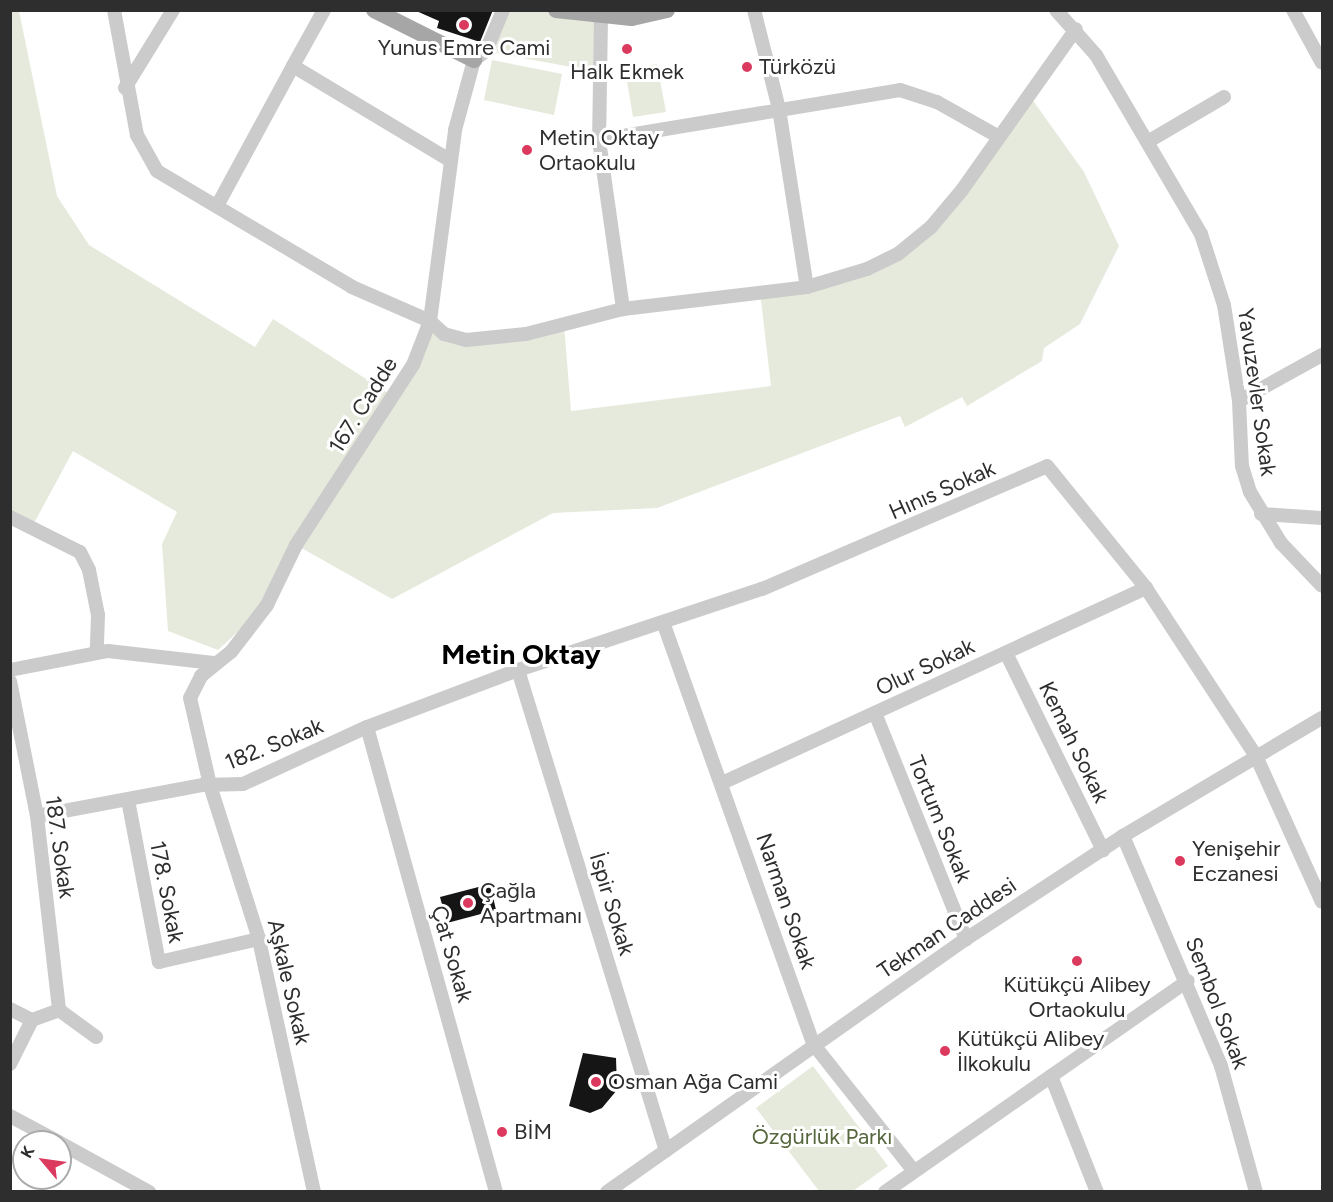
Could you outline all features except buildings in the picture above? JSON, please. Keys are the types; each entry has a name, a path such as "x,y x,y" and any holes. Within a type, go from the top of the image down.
{"main road":[{"path":"374,10 474,60"},
{"path":"556,10 601,17 632,18 667,10"}],"street":[{"path":"114,10 125,88 137,135 157,171 352,287 430,321 444,334 490,339 623,309 807,286 867,269 898,254 931,227 1076,29"},
{"path":"125,88 173,10"},
{"path":"217,206 324,10"},
{"name":"167. Cadde","path":"210,785 190,698 213,663 231,652 267,605 296,545 413,365 430,321 451,161 474,60 486,51 503,10"},
{"path":"754,10 779,109 807,286"},
{"name":"Yavuzevler Sokak","path":"1056,10 1076,29 1180,191 1213,266 1239,401 1242,466 1261,514 1323,586"},
{"path":"1293,10 1323,63"},
{"path":"601,17 599,140 623,309"},
{"path":"293,66 451,161"},
{"path":"599,140 900,90 937,102 999,137"},
{"path":"1149,141 1224,97"},
{"path":"1239,401 1323,355"},
{"name":"Hınıs Sokak","path":"518,670 762,589 1047,466 1146,588 1256,756 1323,902"},
{"path":"1261,514 1323,518"},
{"path":"10,517 80,552 89,570 98,615 97,651"},
{"name":"Olur Sokak","path":"722,783 1146,588"},
{"name":"Narman Sokak","path":"663,622 814,1045 913,1170"},
{"path":"10,670 97,651 163,654 213,663"},
{"name":"Kemah Sokak","path":"1006,653 1103,850"},
{"name":"182. Sokak","path":"37,816 210,785 243,784 367,727 518,670"},
{"name":"İspir Sokak","path":"518,670 666,1150"},
{"name":"187. Sokak","path":"10,681 37,816 59,1010"},
{"name":"Tortum Sokak","path":"875,713 966,939"},
{"name":"Tekman Caddesi","path":"607,1191 966,939 1123,836 1323,718"},
{"name":"Çat Sokak","path":"367,727 496,1191"},
{"name":"Aşkale Sokak","path":"210,785 259,939 314,1191"},
{"name":"178. Sokak","path":"129,800 159,962 259,939"},
{"name":"Sembol Sokak","path":"1123,836 1188,981 1221,1066 1256,1191"},
{"path":"885,1191 905,1186 913,1170 1188,981"},
{"path":"10,1009 32,1020"},
{"path":"10,1064 32,1020 59,1010 96,1037"},
{"path":"1051,1076 1097,1191"},
{"path":"10,1116 36,1130"},
{"path":"72,1149 149,1191"}],"green space":[{"path":"10,11 19,11 57,196 89,245 255,347 273,319 394,397 430,321 466,340 564,325 571,411 771,386 760,292 867,269 931,227 1029,95 1084,172 1119,246 1080,324 1044,348 1042,361 967,406 962,397 905,427 900,416 657,508 553,513 392,599 296,545 267,605 218,650 168,631 162,544 177,512 73,451 33,525 11,517"},
{"path":"503,11 556,11 601,17 598,72 486,51"},
{"path":"492,60 562,74 554,115 484,100"},
{"path":"657,64 666,112 633,117 625,69"},
{"name":"Özgürlük Parkı","path":"813,1066 888,1166 853,1191 819,1191 756,1108"}],"place":[{"name":"Yunus Emre Cami","path":"464,25"},
{"name":"Halk Ekmek","path":"627,49"},
{"name":"Türközü","path":"747,67"},
{"name":"Metin Oktay Ortaokulu","path":"527,150"},
{"name":"Yenişehir Eczanesi","path":"1180,861"},
{"name":"Çağla Apartmanı","path":"468,903"},
{"name":"Kütükçü Alibey Ortaokulu","path":"1077,961"},
{"name":"Kütükçü Alibey İlkokulu","path":"945,1051"},
{"name":"Osman Ağa Cami","path":"596,1082"},
{"name":"BİM","path":"502,1132"}],"district":[{"name":"Metin Oktay","path":"521,654"}]}
